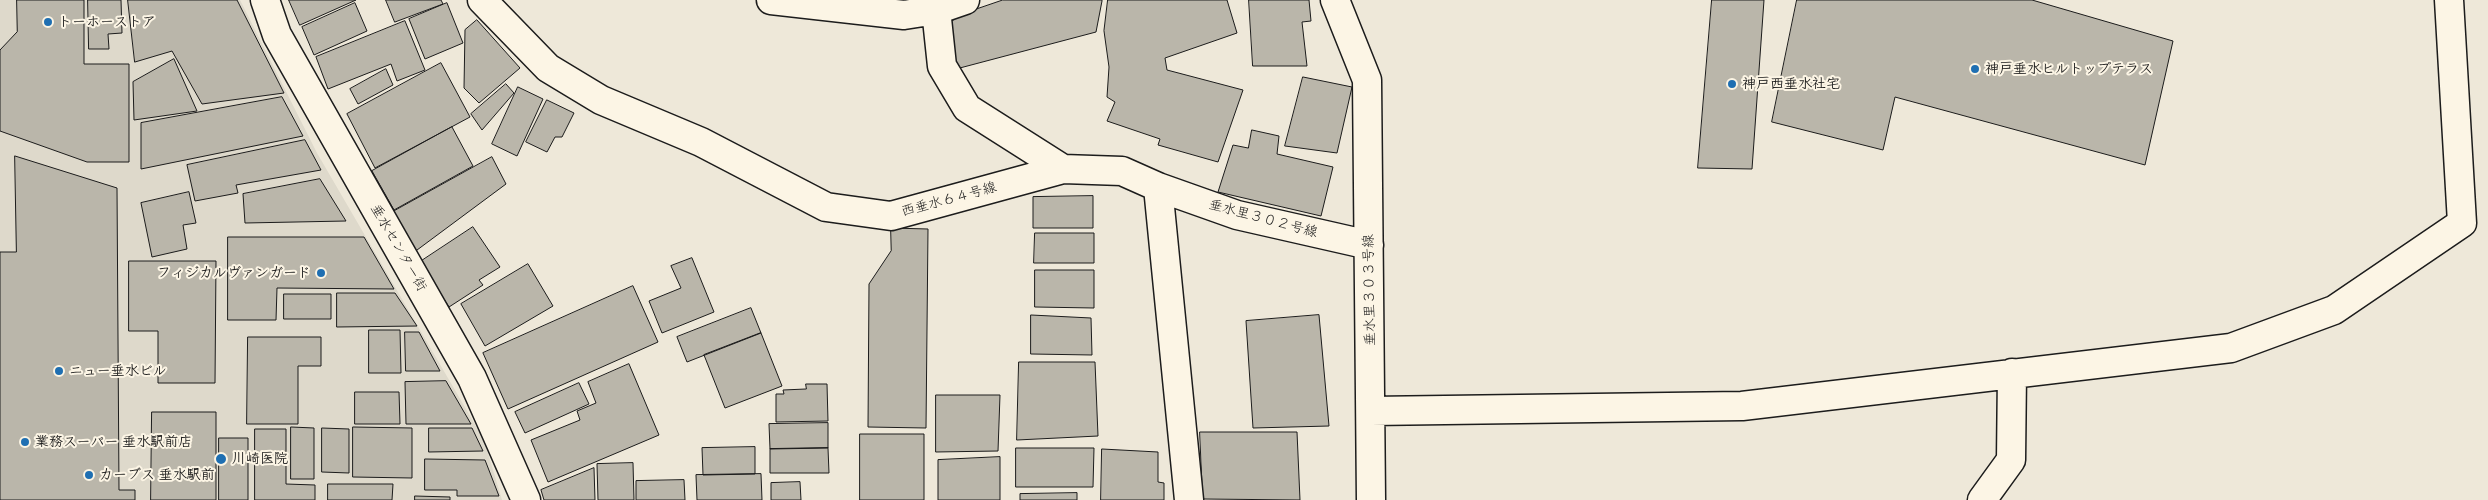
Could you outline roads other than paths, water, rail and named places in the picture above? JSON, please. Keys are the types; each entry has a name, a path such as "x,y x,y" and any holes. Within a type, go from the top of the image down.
{"street":[{"name":"垂水センター街","path":"265,0 277,36 472,378 526,500"},
{"name":"西垂水６４号線","path":"482,0 548,68 601,100 701,142 826,207 891,216 1063,169 1122,171 1158,187"},
{"path":"771,0 904,15 935,5 965,0"},
{"name":"垂水里３０３号線","path":"1335,0 1368,80 1371,500"},
{"path":"1371,411 1742,406 2231,348 2334,310 2462,223 2449,0"},
{"path":"935,5 942,66 967,108 1063,169"},
{"path":"1158,187 1189,500"},
{"name":"垂水里３０２号線","path":"1158,187 1237,215 1370,245"},
{"path":"1982,500 2011,460 2012,373"}],"place":[{"name":"トーホーストア","path":"48,22"},
{"name":"神戸垂水ヒルトップテラス","path":"1975,69"},
{"name":"神戸西垂水社宅","path":"1732,84"},
{"name":"フィジカルヴァンガード","path":"321,273"},
{"name":"ニュー垂水ビル","path":"59,371"},
{"name":"業務スーパー 垂水駅前店","path":"25,442"},
{"name":"川崎医院","path":"221,459"},
{"name":"カーブス 垂水駅前","path":"89,475"}]}
